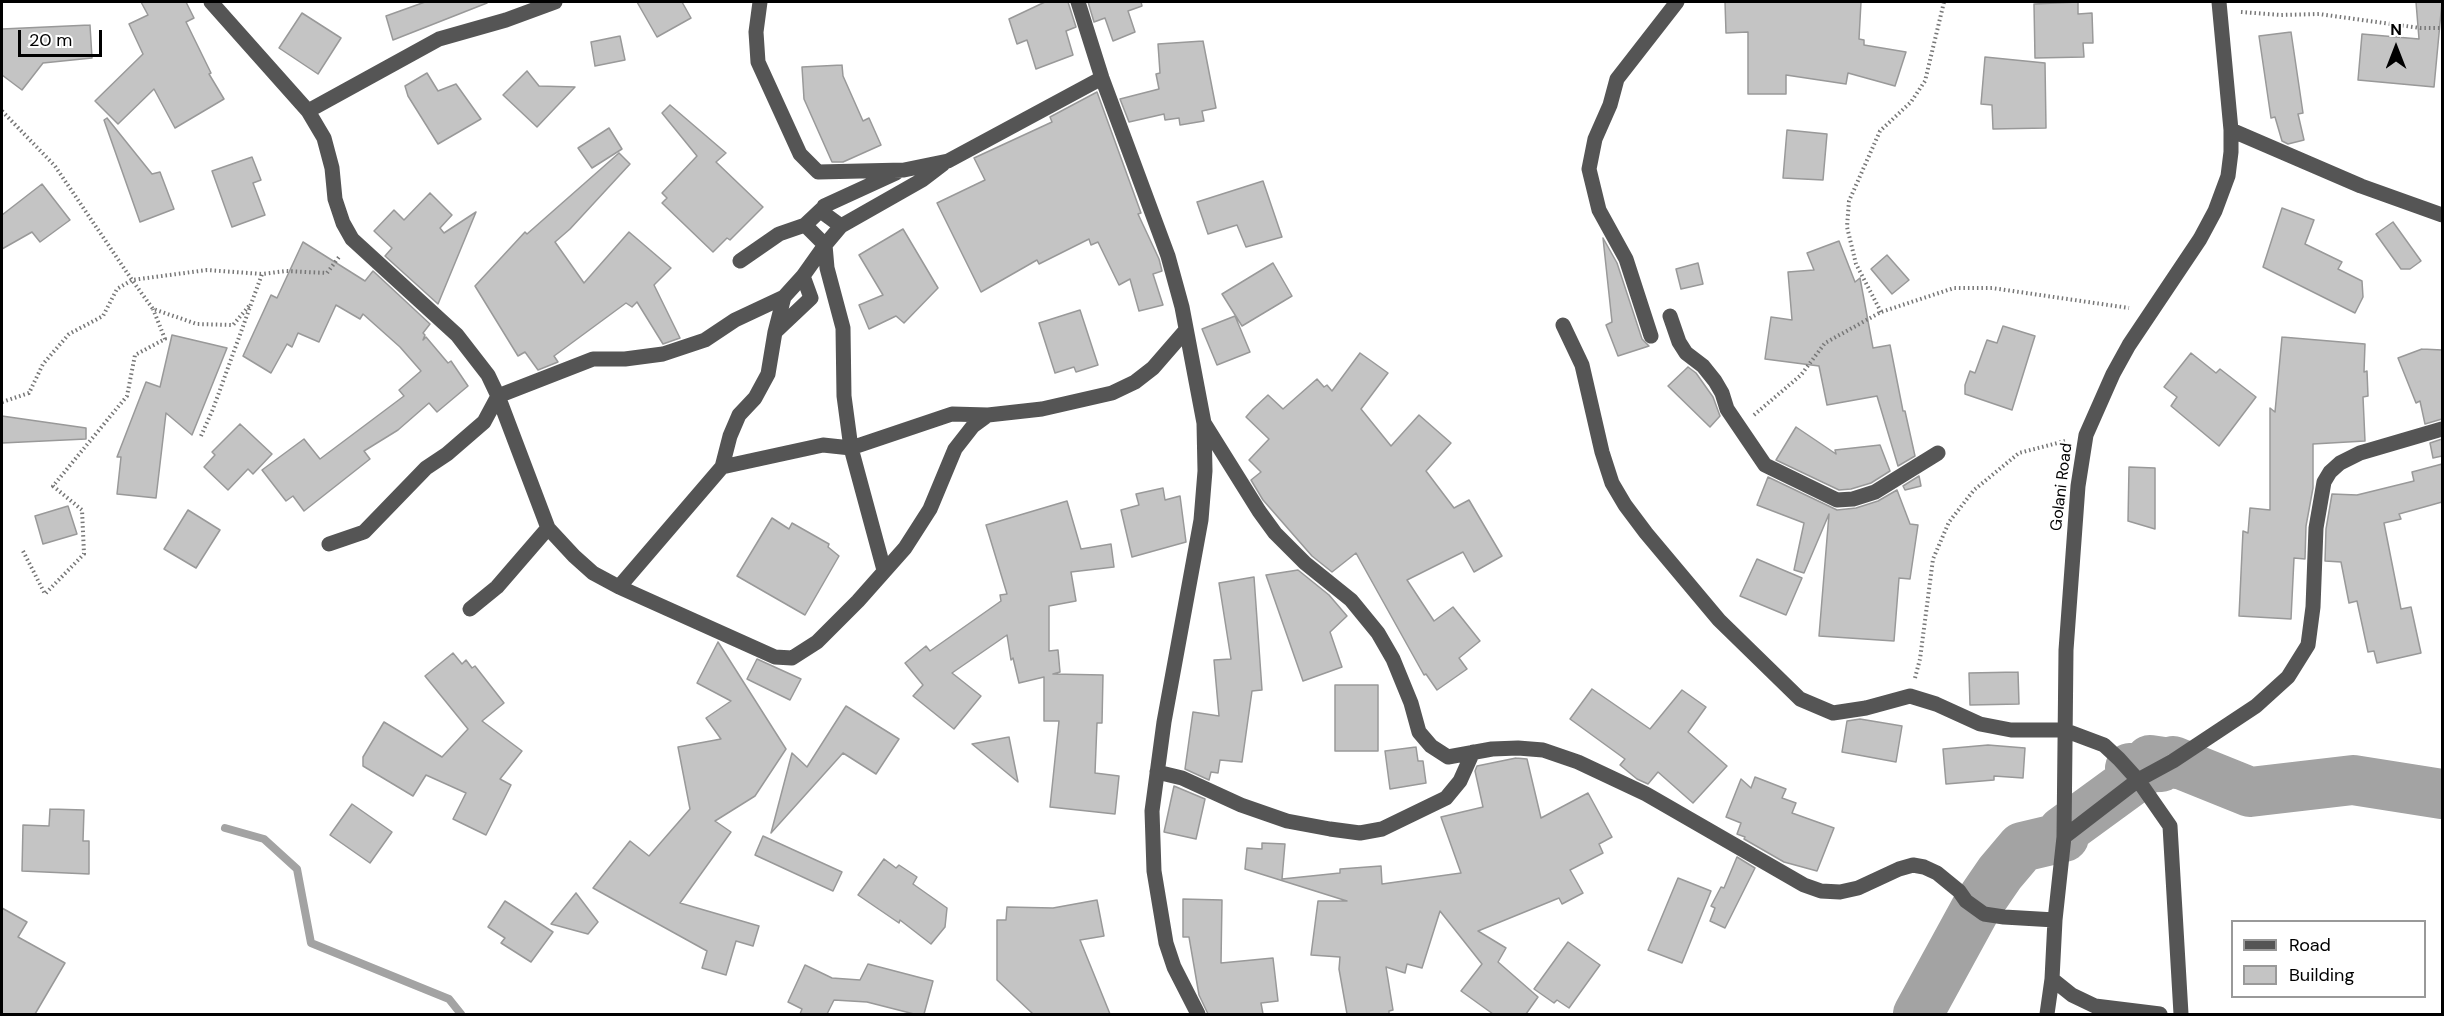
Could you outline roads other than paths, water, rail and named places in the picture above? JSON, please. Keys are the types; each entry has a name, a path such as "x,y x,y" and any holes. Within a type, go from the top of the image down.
{"street":[{"path":"211,2 308,111 324,138 332,168 335,199 343,223 352,239 457,335 474,354 498,396 548,528 593,573 619,587 775,657 792,658 817,642 838,622 912,538 930,509 961,439 988,415"},
{"path":"308,111 439,39 506,20 555,2"},
{"path":"760,2 756,32 758,62 800,154 818,172 904,170 948,161"},
{"path":"1078,2 1102,78 1168,256 1186,330 1204,423 1205,471 1201,520 1152,811 1159,909 1166,943 1174,967 1198,1014"},
{"path":"1651,336 1626,259 1599,210 1589,169 1595,139 1610,105 1617,79 1677,2"},
{"name":"Golani Road","path":"2047,1014 2064,837 2066,650 2074,527 2086,435 2113,374 2200,238 2215,211 2228,176 2231,130 2220,6"},
{"path":"329,544 364,532 426,468 447,454 484,422 498,396 593,359 663,354 705,340 735,320 784,297 841,226 922,180 948,161 1102,78"},
{"path":"2231,130 2361,186 2442,215"},
{"path":"740,261 779,234 805,225 824,206 904,170"},
{"path":"822,209 841,226"},
{"path":"805,225 825,244 827,268 843,328 844,396 851,448 884,570"},
{"path":"775,332 811,298 803,276"},
{"path":"619,587 722,467 730,436 739,416 755,398 768,374 784,297"},
{"path":"1670,316 1678,342 1686,353 1703,366 1714,381 1722,393 1726,409 1765,465 1837,500 1867,495 1938,453"},
{"path":"1563,325 1582,365 1602,452 1612,483 1646,533 1719,620 1800,699 1833,713 1866,708 1910,696 1936,704 1980,724 2011,730 2064,730 2104,745 2139,780 2170,826 2181,1014"},
{"path":"722,467 823,445 851,448 952,414 988,415 1042,409 1112,393 1135,382 1153,368 1186,330"},
{"path":"1204,423 1275,533 1305,563 1351,600 1378,633 1393,659 1411,703 1419,732 1431,746 1448,757 1491,749 1543,750 1578,762 1646,794 1804,885 1821,891 1840,892 1858,888 1899,869 1913,866 1924,867 1937,873 1959,891 1966,901 1984,914 2055,920"},
{"path":"2064,837 2139,780 2173,761 2256,706 2288,677 2308,645 2313,607 2316,528 2324,482 2330,472 2340,463 2360,453 2442,429"},
{"path":"470,609 497,587 548,528"},
{"path":"1157,772 1182,778 1241,805 1287,821 1330,830 1360,833 1382,830 1446,798 1460,781 1473,752"},
{"path":"2052,979 2072,995 2095,1006 2160,1014"}],"waterway":[{"path":"1918,1014 1976,908 2000,873 2022,847 2064,837 2063,831 2137,777 2130,768 2161,767 2150,760 2177,764 2173,761 2250,792 2353,780 2442,794"},
{"path":"225,828 264,839 297,869 311,943 449,999 461,1014"}]}
